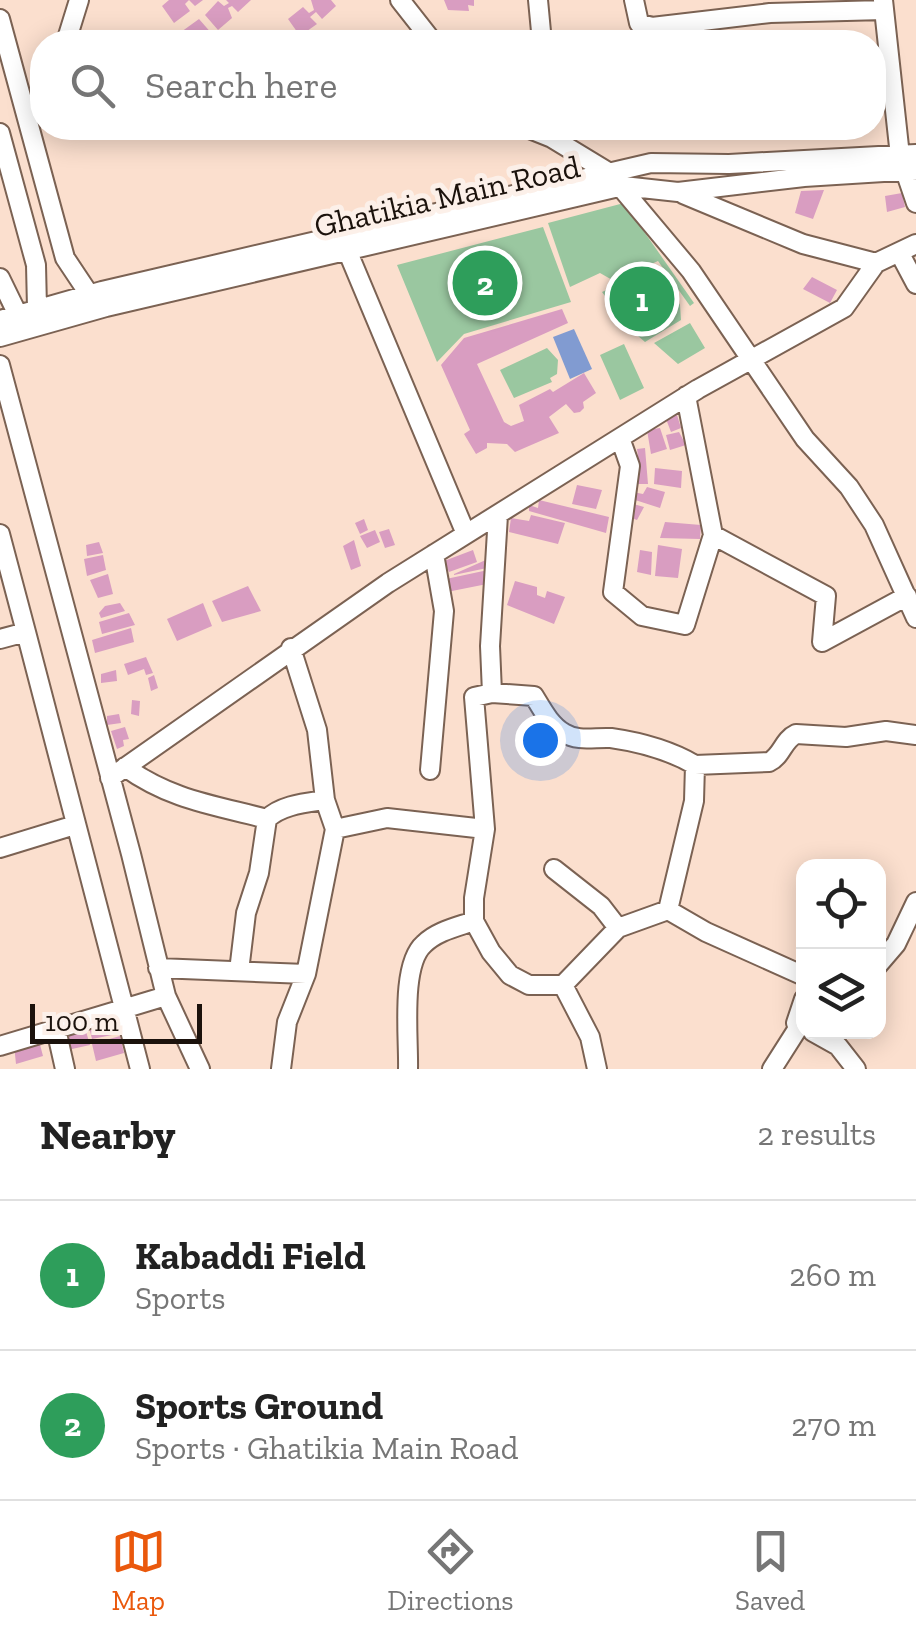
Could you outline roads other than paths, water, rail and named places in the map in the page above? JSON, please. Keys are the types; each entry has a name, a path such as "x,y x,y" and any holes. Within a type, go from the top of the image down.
{"street":[{"path":"70,30 79,0"},
{"path":"400,0 424,30"},
{"path":"538,0 541,30"},
{"path":"634,0 640,24 652,27 770,12 883,5 916,203"},
{"path":"0,19 30,129"},
{"path":"0,133 36,265 37,308"},
{"path":"33,140 66,258 89,294"},
{"path":"34,144 35,140"},
{"path":"562,140 623,186 691,271 804,440 850,487 874,525 916,618"},
{"name":"Ghatikia Main Road","path":"0,337 199,277 650,163 909,163"},
{"name":"Ghatikia Main Road","path":"9,317 89,294 348,250 623,186 678,192 909,163"},
{"path":"678,192 803,244 876,263"},
{"path":"118,773 290,648 434,554 686,396 844,308 876,263 908,248 916,284"},
{"path":"348,250 466,534"},
{"path":"1,275 9,317"},
{"path":"0,364 4,396 118,773 158,968 166,996 200,1069"},
{"path":"620,438 630,466 613,592 642,616 685,625 713,535 686,396"},
{"path":"492,693 490,646 498,515"},
{"path":"0,534 140,1069"},
{"path":"713,535 826,596 822,642 907,596"},
{"path":"430,770 444,612 434,554"},
{"path":"0,639 26,632"},
{"path":"281,1069 280,1053 287,1022 306,974 335,829 325,800 317,730 290,648"},
{"path":"796,972 706,932 668,910 618,928 563,985 528,985 510,975 474,921 485,829 474,697 492,693 534,696 561,732 575,738 611,738 680,756 695,765 769,762 796,734 846,738 886,731 916,735"},
{"path":"668,910 694,801 695,765"},
{"path":"118,773 179,798 266,820"},
{"path":"239,971 246,913 259,873 266,820 285,808 325,800"},
{"path":"335,829 387,818 485,829"},
{"path":"0,848 75,826"},
{"path":"554,869 601,906 618,928"},
{"path":"886,956 896,944 916,902"},
{"path":"408,1069 408,1000 418,950 442,932 474,921"},
{"path":"158,968 306,974"},
{"path":"563,985 590,1037 597,1069"},
{"path":"0,1044 166,996"},
{"path":"56,1030 65,1069"},
{"path":"772,1069 796,1030"},
{"path":"825,1039 838,1046 856,1069"}],"water":[{"path":"574,329 592,369 570,379 553,337"}],"place":[{"name":"Sports Ground","path":"485,283"},
{"name":"Kabaddi Field","path":"642,299"}]}
